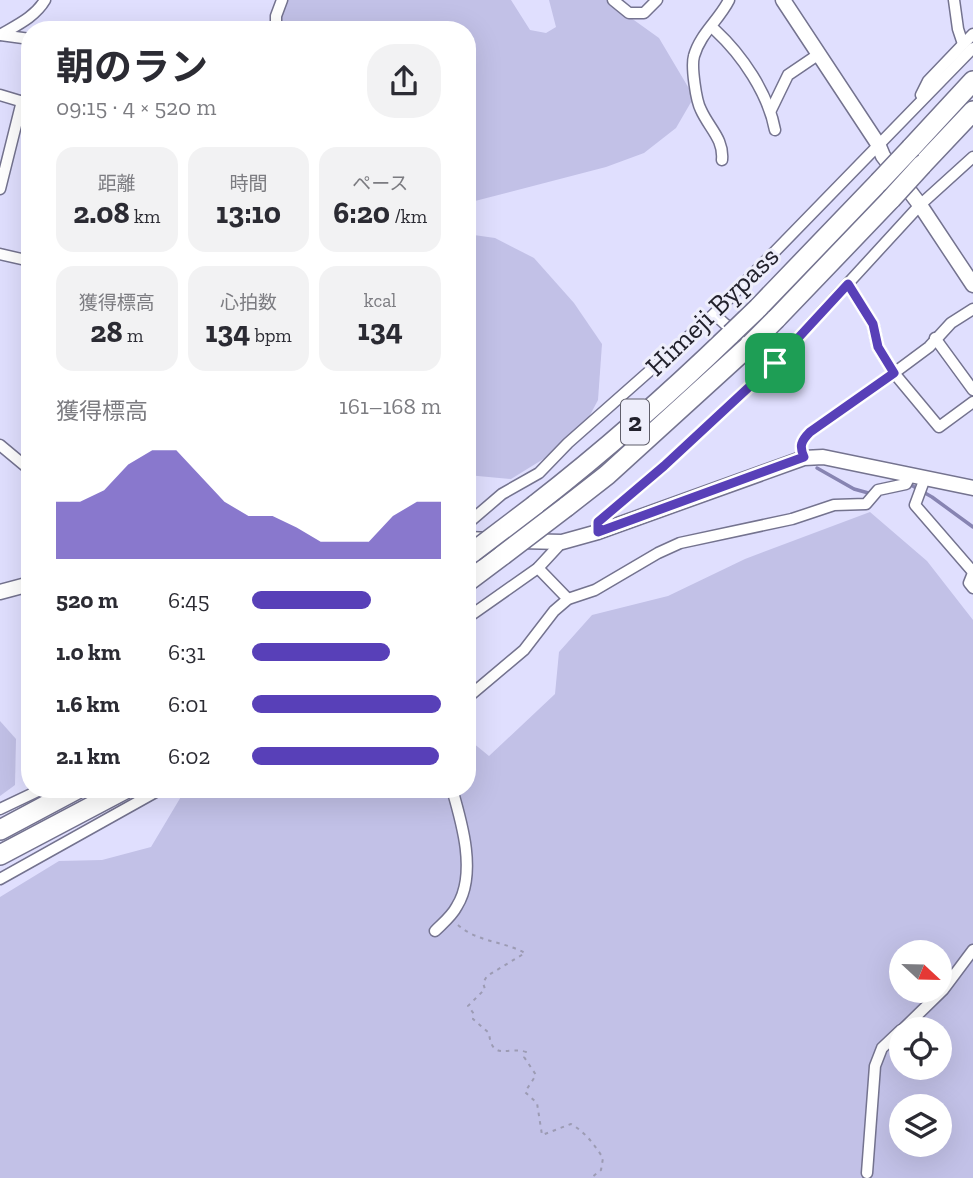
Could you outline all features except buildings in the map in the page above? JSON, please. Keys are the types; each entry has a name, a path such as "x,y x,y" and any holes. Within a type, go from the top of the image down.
{"highway":[{"name":"Himeji Bypass","path":"476,575 607,475 751,344 885,190 911,148 973,81"},
{"name":"Himeji Bypass","path":"476,544 535,505 585,466 685,378 885,190 922,165 973,111"},
{"path":"0,830 60,798"},
{"path":"0,855 108,798"}],"main road":[{"path":"783,0 878,144 883,156 920,205 973,285"},
{"path":"476,548 562,542 598,532 804,457 823,457 919,483 973,488"},
{"path":"0,592 21,586"}],"street":[{"path":"24,21 40,8 45,0"},
{"path":"276,21 282,0"},
{"path":"613,0 629,13 644,13 657,0"},
{"path":"722,160 720,142 700,110 692,68 700,40 729,0"},
{"path":"954,0 958,29 968,46"},
{"path":"0,35 21,23"},
{"path":"715,30 733,47 771,110 775,130"},
{"path":"476,516 502,494 539,473 568,443 714,314 917,103 968,46 973,34"},
{"path":"0,35 21,38"},
{"path":"771,110 788,75 819,54"},
{"path":"0,95 21,101"},
{"path":"0,189 21,120"},
{"path":"598,532 598,522 664,466 775,363 920,205 969,161 973,146"},
{"path":"0,254 21,259"},
{"path":"848,284 873,324 878,347 894,373 939,427 973,402"},
{"path":"804,457 800,449 802,440 810,432 929,347 951,323 973,309"},
{"path":"714,314 725,324 766,348 775,363"},
{"path":"936,338 973,390"},
{"path":"0,445 21,462"},
{"path":"476,690 524,650 554,611 568,599 595,590 680,542 792,519 834,505 866,504 875,494 906,484 919,483 915,505 973,572 969,583 973,588"},
{"path":"476,612 538,568 562,542"},
{"path":"538,568 568,599"},
{"path":"0,809 23,798"},
{"path":"0,879 145,798"},
{"path":"435,930 450,916 463,893 466,876 465,841 454,798"},
{"path":"915,1017 943,990 973,950"},
{"path":"867,1173 875,1066 882,1048 889,1042"}],"path":[{"path":"450,916 461,928 488,942 513,946 525,953 487,976 483,983 485,989 468,1006 474,1014 473,1019 489,1033 490,1042 497,1050 502,1053 521,1050 526,1052 524,1057 536,1074 526,1092 537,1103 542,1135 571,1124 593,1143 603,1158 601,1170 591,1178"}],"shaded area":[{"path":"284,0 511,0 530,30 546,33 556,27 549,0 606,0 659,38 694,97 676,128 644,153 606,167 476,201 476,21 279,21"},
{"path":"476,235 495,238 534,258 574,303 602,344 598,400 589,417 558,450 511,479 476,476"},
{"path":"870,512 927,561 973,620 973,1178 0,1178 0,897 59,861 102,860 151,847 180,798 476,798 476,745 489,756 555,694 559,652 592,615 668,596 745,559"},
{"path":"0,721 16,739 15,785 0,796"}],"waterway":[{"path":"817,468 854,489 872,494"},
{"path":"907,487 911,485 932,497 973,527"}],"route":[{"path":"848,284 873,324 878,347 894,373 810,432 802,440 800,449 804,457 598,532 598,522 664,466 775,363 848,284"}]}
